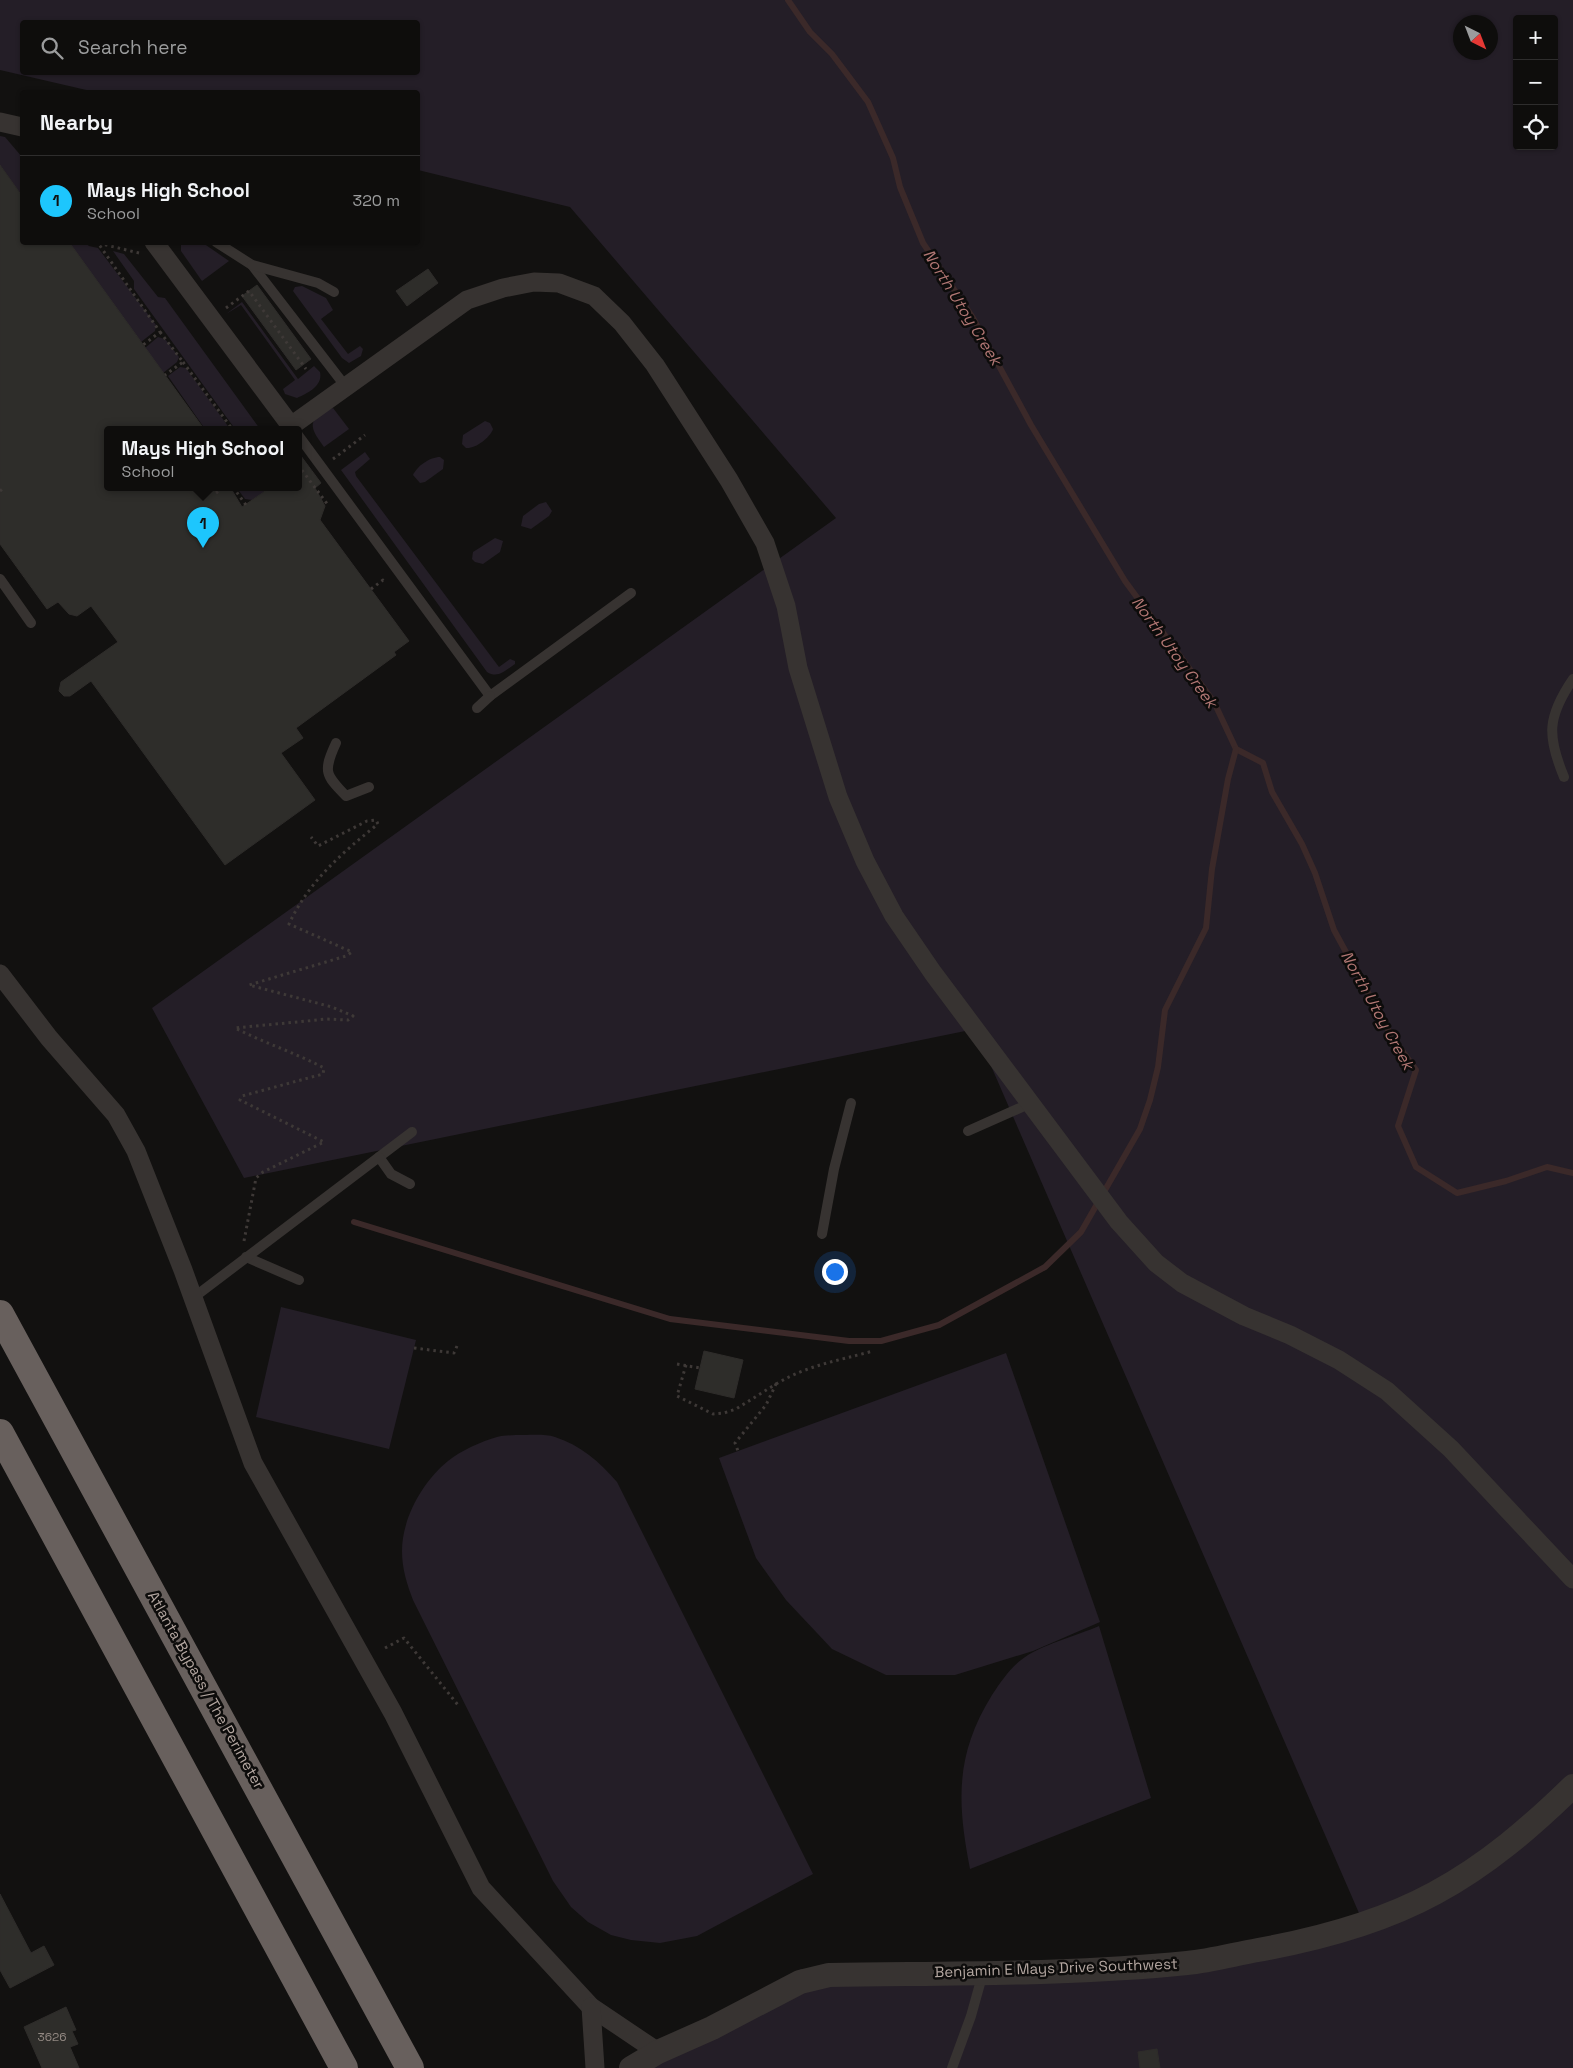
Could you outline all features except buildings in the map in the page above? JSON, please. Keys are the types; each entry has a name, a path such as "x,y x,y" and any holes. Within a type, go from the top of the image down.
{"highway":[{"name":"Atlanta Bypass / The Perimeter","path":"0,1314 410,2068"},
{"path":"0,1433 344,2068"}],"street":[{"path":"0,122 20,126"},
{"path":"150,250 291,426"},
{"path":"299,426 346,387 467,300 503,288 534,282 559,283 594,296 622,323 655,365 729,480 765,542 786,606 798,668 838,797 870,869 894,916 933,972 1119,1222 1156,1263 1182,1283 1244,1316 1290,1335 1339,1360 1387,1391 1451,1449 1573,1579"},
{"path":"0,974 48,1038 116,1115 136,1151 193,1298 253,1463 393,1713 481,1888 592,2007 658,2052"},
{"name":"Benjamin E Mays Drive Southwest","path":"632,2068 658,2052 712,2028 800,1982 829,1976 1077,1970 1189,1963 1310,1941 1383,1917 1434,1894 1485,1863 1536,1822 1573,1786"},
{"path":"592,2007 595,2068"}],"lane":[{"path":"221,245 252,265 318,283 334,292"},
{"path":"252,265 346,387"},
{"path":"302,441 490,696"},
{"path":"0,579 31,623"},
{"path":"477,708 490,696 631,592"},
{"path":"1564,777 1553,750 1552,720 1560,700 1573,680"},
{"path":"336,743 327,762 330,781 346,796 369,787"},
{"path":"822,1234 834,1168 851,1103"},
{"path":"968,1131 1031,1103"},
{"path":"193,1298 412,1132"},
{"path":"379,1157 391,1174 410,1184"},
{"path":"246,1257 299,1280"},
{"path":"952,2068 971,2016 983,1972"}],"path":[{"path":"99,245 160,332 230,426"},
{"path":"107,245 134,251 150,250"},
{"path":"223,310 249,291 306,370"},
{"path":"143,345 160,332"},
{"path":"165,375 182,362"},
{"path":"332,460 365,435"},
{"path":"0,491 5,487"},
{"path":"236,491 246,505"},
{"path":"371,589 384,580 391,589"},
{"path":"246,1257 242,1254 256,1178 262,1172 324,1142 240,1100 242,1096 324,1074 324,1068 309,1059 295,1055 235,1028 328,1019 348,1020 353,1016 332,1007 249,985 346,956 352,952 289,924 311,886 352,845 378,824 376,820 367,821 318,846 311,837"},
{"path":"414,1348 454,1353 457,1346"},
{"path":"686,1366 677,1396 713,1414 736,1409 796,1372 812,1366 873,1351"},
{"path":"678,1364 700,1368"},
{"path":"738,1451 735,1443 766,1405 776,1384"},
{"path":"385,1648 404,1638 458,1705"}],"shaded area":[{"path":"0,0 1573,0 1573,2068 638,2068 801,1969 949,1974 1155,1971 1362,1920 975,1029 244,1178 152,1008 836,518 570,207 420,170 420,90 86,90 22,75 420,75 420,20 20,20 20,75 0,70"},
{"path":"0,136 5,137 20,155 20,193 0,165"},
{"path":"70,245 88,245 98,248 156,325 155,331 141,342"},
{"path":"181,245 206,245 229,261 202,281 181,251"},
{"path":"113,251 124,254 158,297 165,298 258,426 233,426 134,289 134,281"},
{"path":"302,286 326,298 333,310 321,319 348,354 360,346 363,349 361,356 349,363 342,358 293,291 295,287"},
{"path":"242,302 298,379 314,366 320,372 319,381 314,388 297,398 285,394 283,389 295,380 241,305 226,314"},
{"path":"158,337 165,339 179,357 177,362 163,373 145,348"},
{"path":"180,367 186,368 228,426 203,426 168,376"},
{"path":"333,408 349,429 324,447 313,429 313,424 318,416"},
{"path":"485,421 490,423 493,429 491,432 478,445 466,448 462,444 463,435"},
{"path":"365,452 370,459 355,472 356,476 499,667 510,659 515,661 515,664 505,671 495,675 487,672 341,470"},
{"path":"440,457 444,460 443,469 425,482 420,483 413,475 415,472 428,460"},
{"path":"239,491 265,491 252,500 245,499"},
{"path":"546,502 552,511 549,516 531,529 521,526 523,516 539,504"},
{"path":"495,538 503,541 500,552 483,564 475,562 472,559 473,552"},
{"path":"281,1307 416,1340 389,1449 256,1417"},
{"path":"1006,1353 1100,1622 1033,1651 955,1675 886,1675 832,1649 786,1600 756,1558 719,1458"},
{"path":"507,1435 540,1435 564,1440 581,1449 597,1461 617,1482 813,1874 697,1936 660,1943 631,1940 611,1935 588,1922 571,1907 553,1881 413,1600 405,1576 402,1551 403,1538 410,1513 422,1490 439,1469 459,1453 484,1441"},
{"path":"1099,1626 1151,1798 970,1869 961,1800 962,1779 971,1738 980,1717 1004,1678 1022,1659 1044,1647"}],"waterway":[{"name":"North Utoy Creek","path":"788,0 810,32 832,54 868,102 893,158 900,187 923,243 973,318 1031,425 1125,581 1214,702 1236,749 1263,763 1272,792 1302,844 1315,873 1334,930 1391,1035 1416,1070 1398,1126 1416,1167 1457,1193 1506,1181 1547,1167 1573,1173"},
{"path":"354,1222 670,1319 849,1341 881,1341 939,1325 1045,1267 1081,1232 1140,1129 1150,1100 1158,1067 1165,1010 1206,928 1212,869 1228,779 1236,749"}],"place":[{"name":"Mays High School","path":"203,548"}]}
